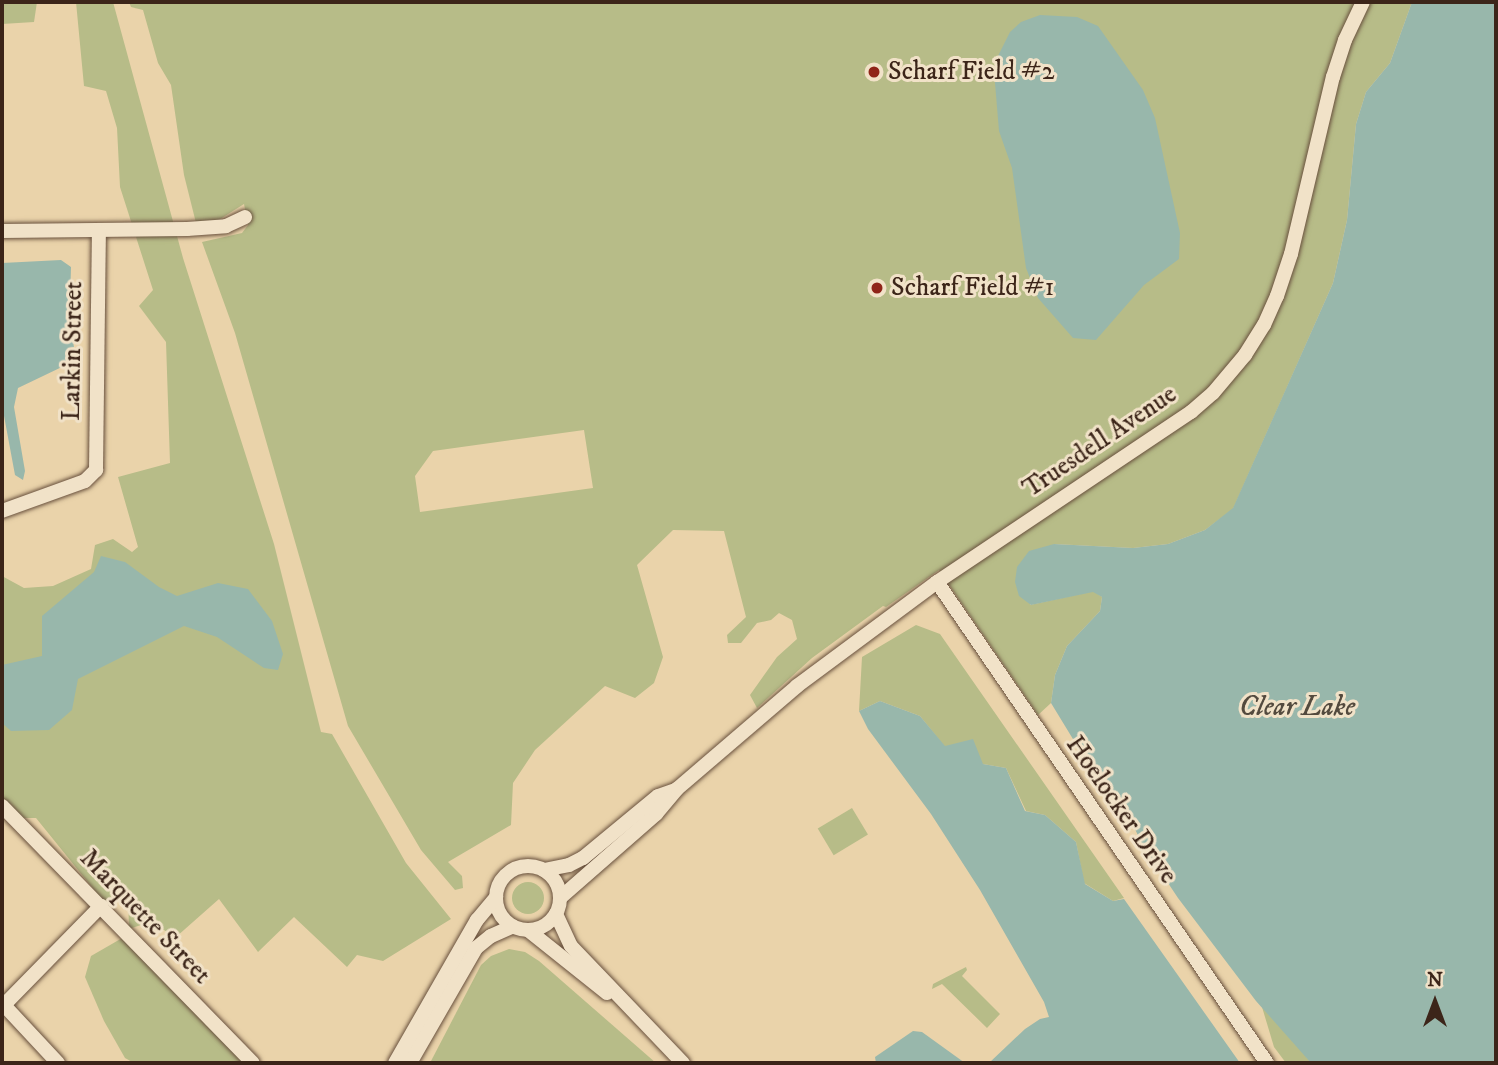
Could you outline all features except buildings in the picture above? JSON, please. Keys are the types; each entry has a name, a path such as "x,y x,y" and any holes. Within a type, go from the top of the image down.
{"street":[{"name":"Truesdell Avenue","path":"560,898 656,814 677,789 797,686 937,582 1191,412 1213,393 1245,355 1264,325 1277,296 1291,254 1334,77 1345,40 1363,2"},
{"path":"2,231 181,229 226,226 245,216"},
{"name":"Larkin Street","path":"2,511 85,481 96,470 99,232"},
{"name":"Hoelocker Drive","path":"937,582 1267,1063"},
{"name":"Truesdell Avenue","path":"544,870 569,865 583,858 658,796 677,789"},
{"name":"Marquette Street","path":"2,806 253,1063"},
{"path":"528,930 544,926 556,914 560,898 556,882 544,870 528,866 511,870 499,883 496,897 500,914 513,926 528,930 629,1007"},
{"path":"395,1063 477,920 496,897"},
{"path":"58,1063 3,1004 101,906"},
{"path":"556,914 571,946 683,1063"},
{"path":"410,1063 476,948 491,936 513,926"}],"green space":[{"path":"2,2 37,2 34,22 2,24"},
{"path":"76,2 113,2 183,258 274,544 321,732 332,734 406,863 451,919 383,961 357,955 347,967 294,917 258,952 219,899 176,937 150,922 129,929 128,893 108,907 36,818 19,818 2,798 2,576 24,588 53,586 91,569 95,545 113,539 132,552 138,547 118,477 170,463 166,342 139,306 153,290 120,187 117,128 106,91 84,86"},
{"path":"129,2 1412,2 1390,63 1366,92 1356,124 1347,220 1333,283 1233,509 1205,530 1168,544 1133,548 1054,544 1030,605 1094,591 1102,597 1100,611 1067,646 1055,675 1051,703 1038,715 939,570 886,607 883,606 812,658 757,708 750,695 777,657 797,639 792,620 779,613 771,620 757,623 741,643 728,643 727,635 746,617 724,531 673,530 637,565 663,657 654,683 635,698 605,686 535,750 513,783 511,825 448,862 462,876 463,888 455,890 421,850 348,726 235,333 202,242 242,233 248,225 244,204 217,221 196,223 184,175 171,85 158,63 143,10 131,7","holes":["584,430 593,488 420,512 415,476 433,451"]},
{"path":"916,625 940,634 1124,898 1113,901 1084,883 1076,842 1045,815 1026,811 1006,768 983,764 945,747 920,716 880,701 859,711 862,657"},
{"path":"852,808 868,835 834,855 818,829"},
{"path":"528,882 540,886 544,898 540,910 528,914 516,910 512,898 516,886"},
{"path":"124,937 245,1063 134,1063 125,1058 104,1021 85,977 91,956"},
{"path":"509,949 525,952 539,961 656,1063 430,1063 481,965 491,956"},
{"path":"966,967 967,970 962,976 1000,1014 987,1028 942,984 932,989 933,984"},
{"path":"1262,1007 1311,1063 1286,1063 1274,1047"}],"water":[{"name":"Clear Lake","path":"1412,2 1496,2 1496,1063 1311,1063 1256,1001 1178,898 1142,844 1127,812 1090,767 1051,703 1055,675 1067,646 1100,611 1102,597 1093,592 1031,605 1019,596 1015,582 1017,567 1029,551 1054,544 1133,548 1168,544 1205,530 1233,508 1333,283 1347,220 1356,124 1366,92 1390,63"},
{"path":"1040,15 1077,17 1098,26 1143,90 1155,118 1180,233 1179,259 1144,285 1096,340 1073,338 1038,298 1026,268 1012,168 999,131 994,71 998,56 1010,32 1021,22"},
{"path":"61,260 71,267 69,340 74,347 68,348 66,365 18,388 14,407 25,471 23,480 15,475 2,405 2,263"},
{"path":"101,556 125,562 159,587 177,596 218,583 248,589 272,621 283,654 278,670 264,668 217,637 184,626 78,679 72,710 49,730 11,731 2,723 2,665 42,656 42,616 94,572"},
{"path":"880,701 920,716 945,746 973,739 983,764 1006,768 1025,811 1045,815 1076,842 1085,884 1113,901 1124,899 1240,1063 989,1063 1025,1029 1040,1019 1049,1017 1044,1002 980,890 931,814 868,729 859,711"},
{"path":"913,1031 922,1032 965,1063 876,1063 875,1057"}],"place":[{"name":"Scharf Field #2","path":"874,72"},
{"name":"Scharf Field #1","path":"877,288"}]}
